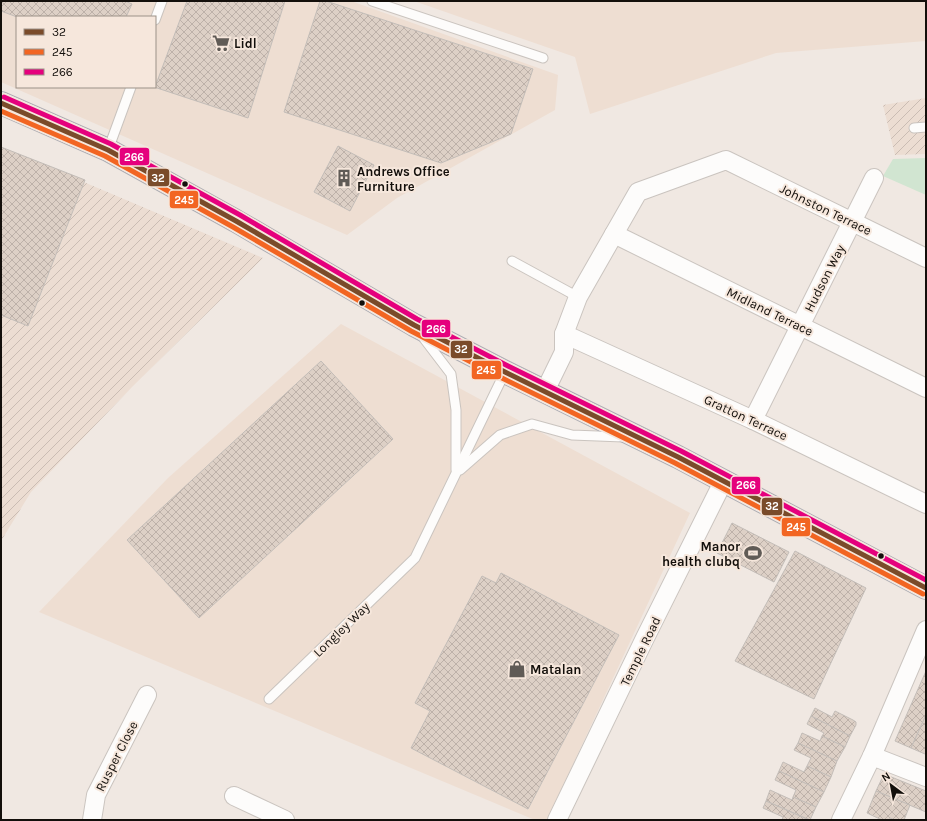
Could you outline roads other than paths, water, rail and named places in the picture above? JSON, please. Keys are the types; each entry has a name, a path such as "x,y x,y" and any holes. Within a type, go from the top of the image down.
{"main road":[{"path":"1,103 108,150 236,221 414,325 638,438 926,588"}],"street":[{"name":"Johnston Terrace","path":"614,234 638,192 726,160 926,258"},
{"name":"Hudson Way","path":"753,420 874,178"},
{"path":"545,391 564,352 564,334 578,297 614,234"},
{"name":"Midland Terrace","path":"614,234 926,388"},
{"name":"Gratton Terrace","path":"564,334 753,420 926,504"},
{"name":"Temple Road","path":"557,820 645,638 723,482"},
{"path":"841,820 872,756 926,630"},
{"name":"Rusper Close","path":"92,820 96,795 147,695"},
{"path":"872,756 926,777"},
{"path":"234,796 284,820"}],"lane":[{"path":"156,17 162,1"},
{"path":"372,1 544,58"},
{"path":"108,150 131,88"},
{"path":"914,128 926,127"},
{"path":"512,260 578,297"},
{"name":"Longley Way","path":"414,325 451,374 456,410 456,474"},
{"name":"Longley Way","path":"269,699 415,558 505,372"},
{"path":"456,474 500,435 532,424 572,435 638,438"}],"place":[{"name":"Lidl","path":"221,43"},
{"name":"Andrews Office Furniture","path":"344,178"},
{"name":"Manor health clubq","path":"753,553"},
{"name":"Matalan","path":"517,669"}]}
